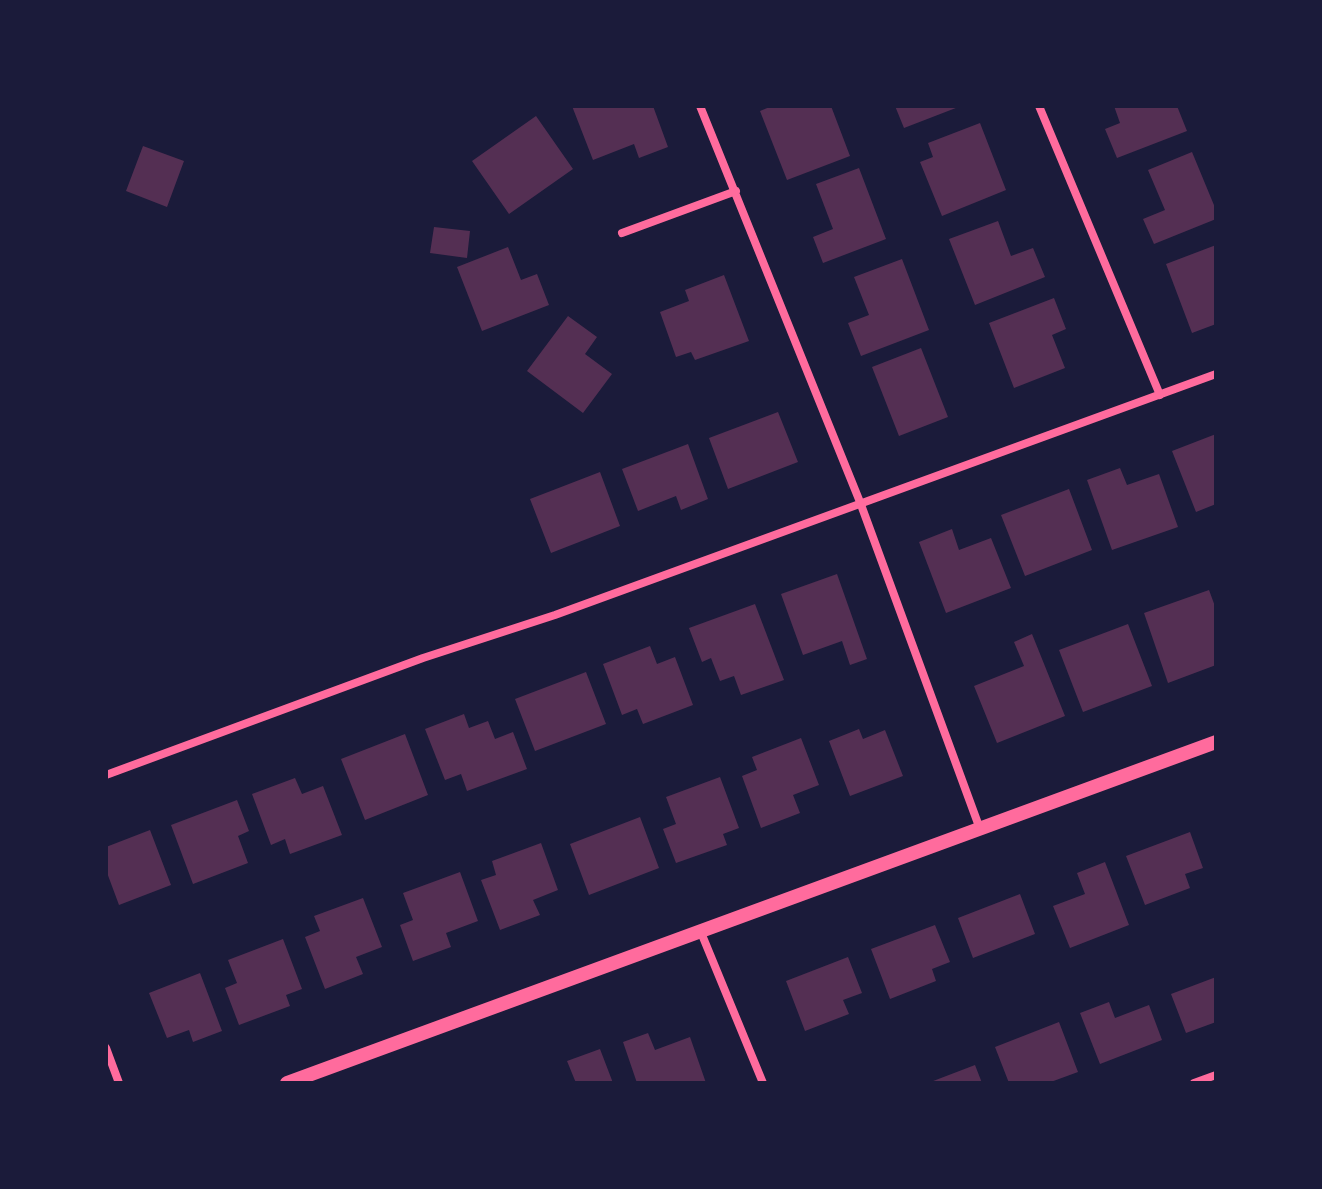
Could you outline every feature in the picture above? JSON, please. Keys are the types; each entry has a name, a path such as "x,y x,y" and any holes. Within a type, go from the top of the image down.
{"street":[{"path":"700,106 860,502 980,830"},
{"path":"1039,106 1160,395"},
{"path":"622,233 736,191"},
{"path":"106,775 1216,374"},
{"path":"287,1083 1216,742"},
{"path":"700,930 763,1083"},
{"path":"106,1048 119,1083"},
{"path":"1194,1083 1216,1075"}],"building":[{"path":"572,106 653,106 668,147 639,158 634,144 593,160"},
{"path":"772,106 831,106 850,156 787,180 760,111"},
{"path":"895,106 961,106 904,128"},
{"path":"1114,106 1177,106 1187,131 1117,158 1105,129 1120,123"},
{"path":"536,116 573,169 509,214 472,161"},
{"path":"980,123 1006,190 942,216 920,162 933,157 928,143"},
{"path":"143,146 184,161 167,207 126,191"},
{"path":"1192,152 1216,210 1216,219 1154,244 1143,219 1165,210 1148,170"},
{"path":"859,168 886,239 823,263 813,237 833,229 816,184"},
{"path":"998,221 1011,256 1033,248 1045,277 975,305 949,239"},
{"path":"434,227 470,231 467,258 430,253"},
{"path":"1216,245 1216,324 1192,333 1166,264"},
{"path":"508,247 521,280 537,274 549,305 482,331 457,267"},
{"path":"902,259 929,330 861,356 848,323 869,315 854,277"},
{"path":"724,275 749,341 695,360 691,352 676,357 660,312 689,301 685,290"},
{"path":"1054,298 1066,329 1052,335 1065,368 1014,388 989,323"},
{"path":"568,316 597,337 585,354 612,374 583,413 527,371"},
{"path":"921,348 948,417 899,436 872,367"},
{"path":"778,412 798,462 728,489 709,438"},
{"path":"1216,434 1216,504 1196,512 1172,451"},
{"path":"688,444 708,499 681,510 676,496 638,511 622,469"},
{"path":"1120,468 1127,485 1159,474 1178,527 1112,550 1087,480"},
{"path":"600,472 620,526 551,553 530,499"},
{"path":"1069,489 1092,550 1025,576 1001,515"},
{"path":"952,529 959,550 991,538 1011,588 946,613 919,542"},
{"path":"837,574 867,659 850,665 842,641 803,655 781,594"},
{"path":"1209,590 1216,609 1216,665 1168,683 1144,613"},
{"path":"755,604 784,680 741,695 734,676 720,681 711,658 702,662 689,628"},
{"path":"1128,624 1152,686 1083,712 1059,650"},
{"path":"1032,634 1065,716 997,743 974,686 1024,666 1014,642"},
{"path":"650,646 657,664 675,657 693,705 643,724 637,709 622,715 603,664"},
{"path":"586,672 606,724 535,751 515,699"},
{"path":"464,714 469,728 488,721 495,739 513,732 527,769 467,791 461,774 445,780 425,729"},
{"path":"859,729 863,739 885,730 903,776 850,796 829,741"},
{"path":"405,734 428,795 365,820 341,759"},
{"path":"801,738 819,785 793,795 800,813 761,828 742,776 757,770 752,757"},
{"path":"720,777 739,828 723,834 727,845 676,863 663,829 676,824 666,797"},
{"path":"295,778 302,794 323,786 342,835 290,854 285,839 271,845 252,794"},
{"path":"237,800 249,831 238,836 248,863 193,884 171,825"},
{"path":"640,817 659,868 589,895 570,844"},
{"path":"150,830 171,885 119,905 106,870 106,847"},
{"path":"1190,832 1203,868 1185,874 1190,888 1145,905 1126,856"},
{"path":"541,843 558,890 533,900 540,915 500,930 481,880 496,875 492,861"},
{"path":"1105,862 1129,925 1070,948 1053,906 1085,894 1077,873"},
{"path":"460,872 478,921 446,933 451,947 413,961 400,925 413,920 403,893"},
{"path":"1020,894 1035,934 973,958 958,918"},
{"path":"363,898 382,947 356,957 363,974 325,989 305,937 320,931 314,916"},
{"path":"935,925 950,962 932,969 936,981 890,999 871,949"},
{"path":"283,939 302,989 286,995 290,1006 239,1025 225,988 237,983 228,960"},
{"path":"848,957 862,993 843,1000 849,1014 805,1031 786,981"},
{"path":"200,973 222,1031 193,1042 189,1030 167,1038 149,993"},
{"path":"1216,977 1216,1022 1186,1033 1171,994"},
{"path":"1109,1002 1115,1018 1149,1005 1162,1040 1100,1064 1080,1013"},
{"path":"1059,1022 1078,1072 1048,1083 1009,1083 995,1047"},
{"path":"648,1033 655,1050 690,1037 706,1083 637,1083 623,1042"},
{"path":"600,1049 613,1083 576,1083 567,1061"},
{"path":"975,1065 982,1083 928,1083"}]}
